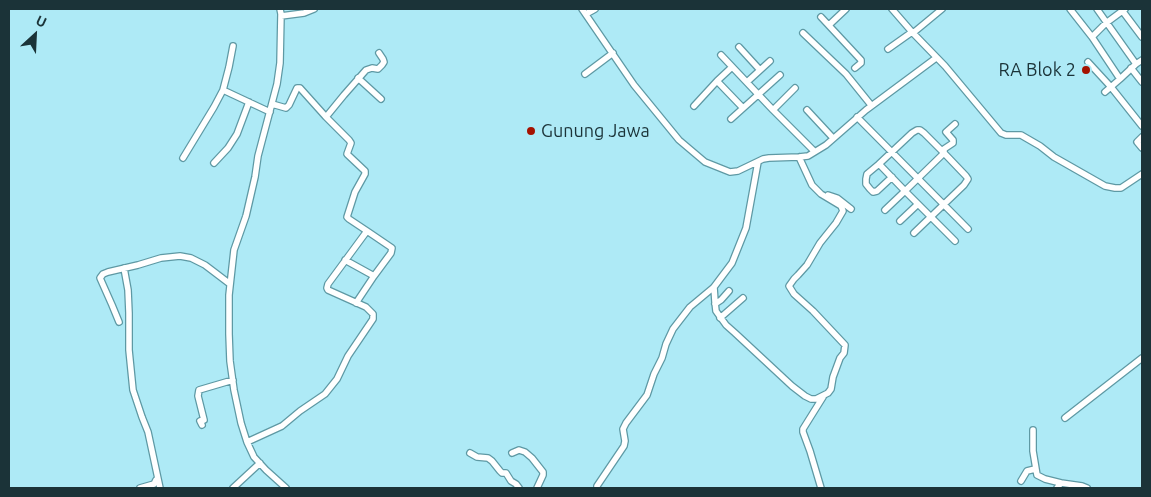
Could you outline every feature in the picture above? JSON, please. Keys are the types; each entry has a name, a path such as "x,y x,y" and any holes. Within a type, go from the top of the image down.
{"street":[{"path":"280,9 280,63 277,84 258,156 254,184 246,216 234,250 229,295 230,361 241,423 254,457 286,488"},
{"path":"281,16 304,13 314,9"},
{"path":"595,9 584,12 634,85 658,116 678,140 705,162 730,172 738,171 763,159 808,156 826,145 871,105 936,58"},
{"path":"830,25 846,9"},
{"path":"892,9 1004,134 1021,135 1054,157 1105,186 1122,188 1142,174"},
{"path":"888,49 942,9"},
{"path":"1070,9 1120,79"},
{"path":"1097,9 1134,66 1142,82"},
{"path":"1092,38 1123,9 1142,37"},
{"path":"821,17 861,60 855,68"},
{"path":"804,33 846,74 871,105"},
{"path":"183,158 223,90 233,46"},
{"path":"739,47 760,70"},
{"path":"585,74 613,53"},
{"path":"326,117 366,70 378,69 382,65 384,62 379,54"},
{"path":"721,55 772,110 814,151"},
{"path":"1105,92 1142,60"},
{"path":"747,82 770,61"},
{"path":"1088,62 1111,86 1142,126"},
{"path":"694,106 732,67"},
{"path":"732,119 780,75"},
{"path":"358,78 380,99"},
{"path":"717,81 743,108"},
{"path":"272,104 286,108 294,92 297,88 300,88 349,140 347,154 365,171 347,217 392,248 391,253 356,303"},
{"path":"772,110 795,88"},
{"path":"223,90 270,112"},
{"path":"214,163 238,134 249,102"},
{"path":"808,110 833,138"},
{"path":"857,117 968,229"},
{"path":"885,210 954,141 946,132 955,124"},
{"path":"892,177 877,191 873,192 866,184 868,174 912,133 920,130 968,179 914,233"},
{"path":"1142,137 1137,142 1142,148"},
{"path":"714,287 716,311 720,318 784,379 811,399 823,396 832,389 833,377 840,358 844,353 845,345 794,294 789,286 807,265 843,211 841,206 821,194 812,185 799,158"},
{"path":"597,488 624,446 626,423 647,395 673,329 690,307 714,287 732,263 746,228 758,162"},
{"path":"879,164 955,241"},
{"path":"821,194 837,198 851,208"},
{"path":"900,221 918,204"},
{"path":"247,442 286,424 288,420 325,394 333,385 348,356 373,319 372,314 366,308 327,288 367,231"},
{"path":"119,322 100,278 108,272 161,258 180,256 191,258 205,265 230,284"},
{"path":"345,260 374,276"},
{"path":"124,268 130,313 129,350 133,390 148,432 160,488"},
{"path":"715,304 729,291"},
{"path":"720,318 743,298"},
{"path":"1065,418 1142,358"},
{"path":"202,426 200,421 204,420 198,396 199,390 233,380"},
{"path":"821,488 802,432 823,396"},
{"path":"1034,430 1033,451 1037,475 1059,486 1082,486 1087,488"},
{"path":"512,453 519,450 525,452 543,472 537,488"},
{"path":"470,453 476,457 488,458 502,473 506,473 519,488"},
{"path":"233,488 260,463"},
{"path":"1021,481 1027,471 1035,469"},
{"path":"140,488 154,484 158,479"}],"place":[{"name":"RA Blok 2","path":"1086,70"},
{"name":"Gunung Jawa","path":"531,131"}]}
